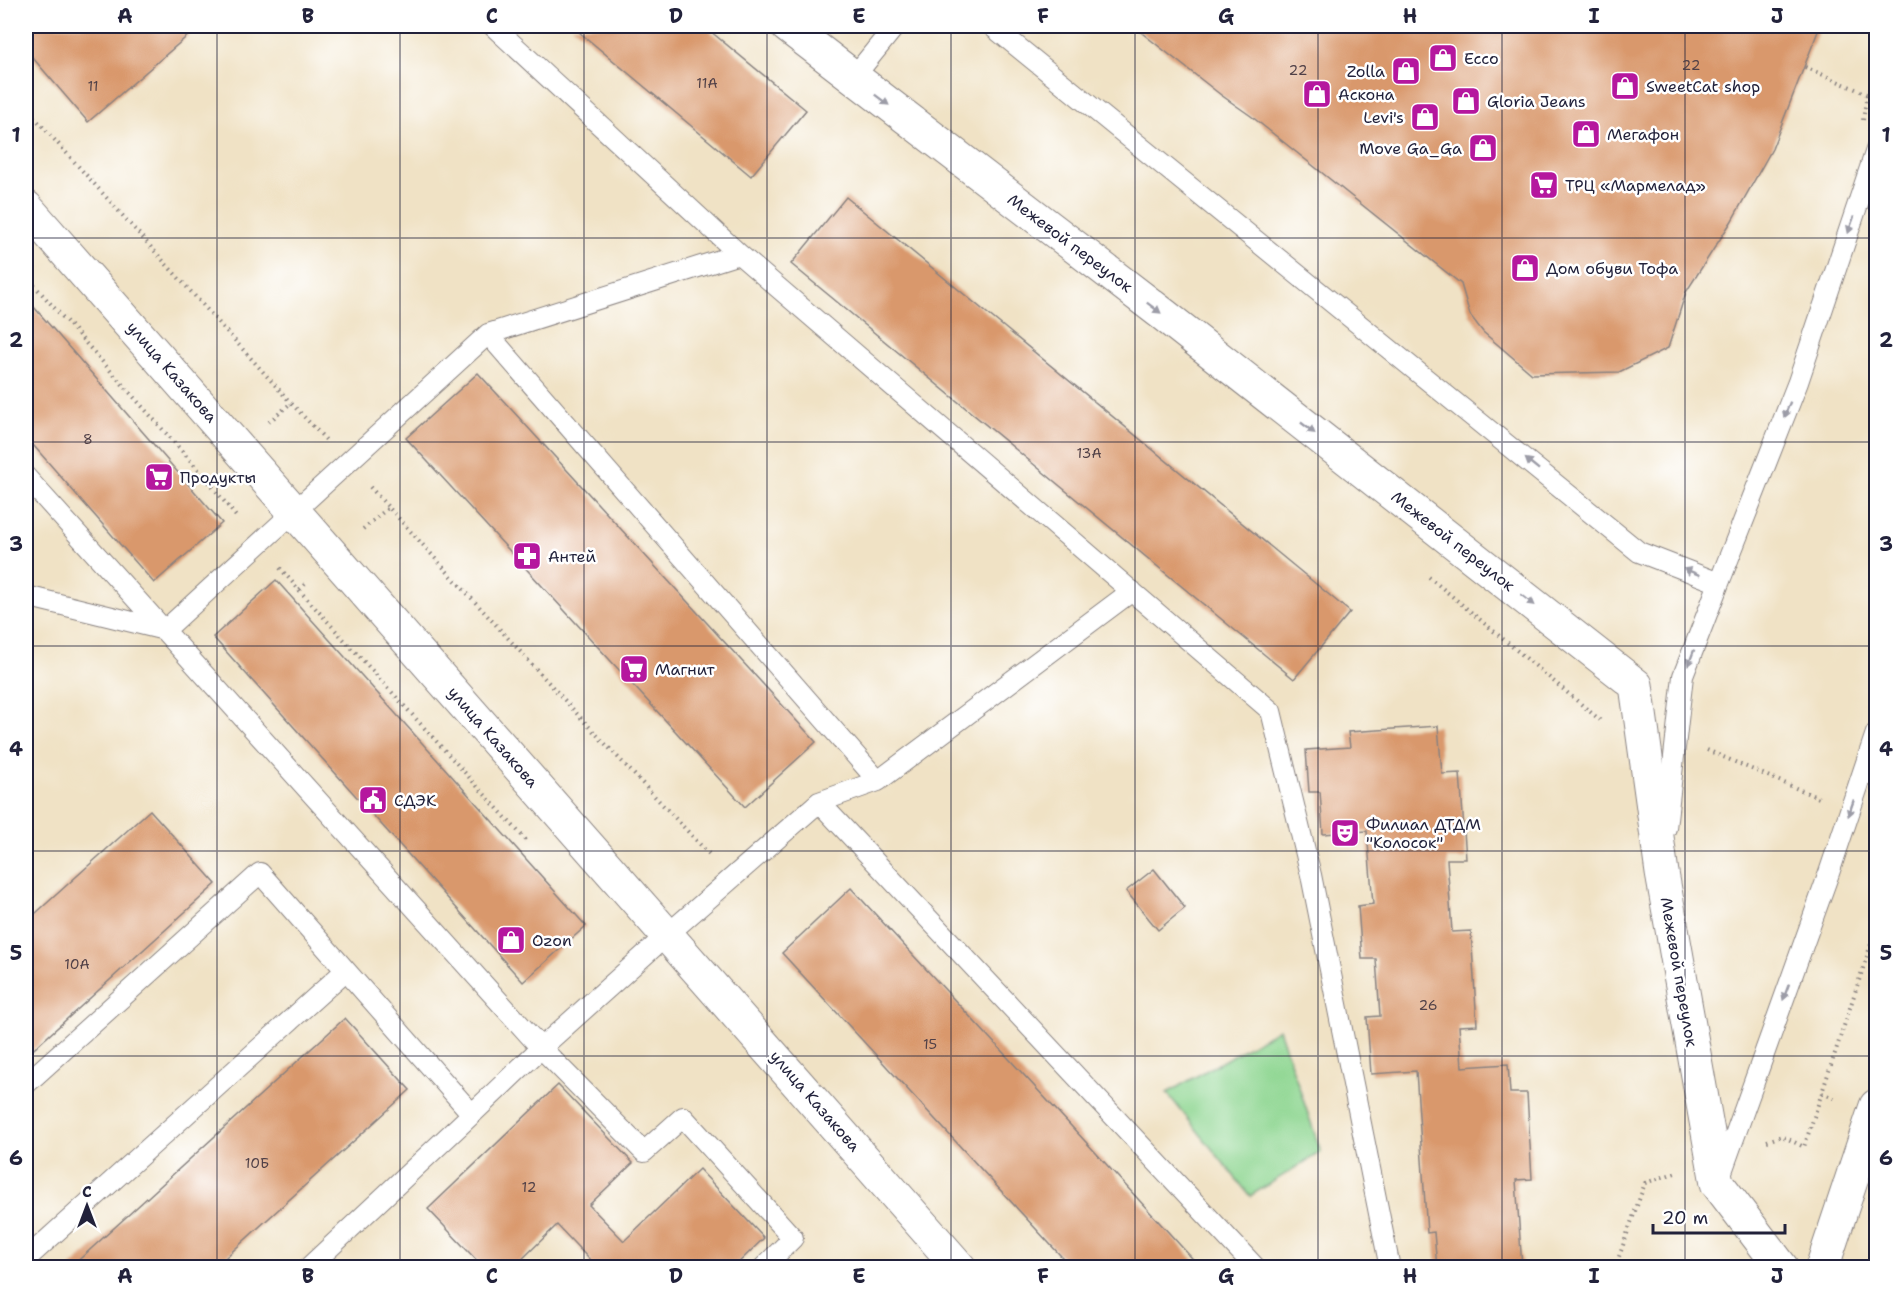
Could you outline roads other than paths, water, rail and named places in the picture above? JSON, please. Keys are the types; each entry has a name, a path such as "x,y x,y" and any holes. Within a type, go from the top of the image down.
{"street":[{"name":"Межевой переулок","path":"787,26 1164,315 1635,685 1662,873 1718,1183 1782,1268"},
{"name":"улица Казакова","path":"26,207 960,1268"},
{"path":"1822,1268 1876,1107"},
{"path":"1838,1220 1876,1188"}],"lane":[{"path":"493,26 739,254 1271,711 1311,875 1389,1268"},
{"path":"853,78 895,26"},
{"path":"993,26 1639,552 1719,583"},
{"path":"1662,873 1683,676 1795,389 1876,150"},
{"path":"165,630 488,334 739,254"},
{"path":"488,334 878,781"},
{"path":"26,477 542,1048 644,1152 683,1117 793,1238 763,1268"},
{"path":"308,1268 542,1048 819,802 878,781 1132,591"},
{"path":"26,596 165,630"},
{"path":"1718,1183 1829,873 1876,733"},
{"path":"819,802 1256,1268"},
{"path":"26,1084 260,873 472,1114"},
{"path":"26,1259 345,971"}],"place":[{"name":"Ecco","path":"1443,58"},
{"name":"Zolla","path":"1406,71"},
{"name":"SweetCat shop","path":"1625,86"},
{"name":"Аскона","path":"1317,94"},
{"name":"Gloria Jeans","path":"1466,101"},
{"name":"Levi's","path":"1425,117"},
{"name":"Мегафон","path":"1586,134"},
{"name":"Move Ga_Ga","path":"1483,148"},
{"name":"ТРЦ «Мармелад»","path":"1544,185"},
{"name":"Дом обуви Тофа","path":"1525,268"},
{"name":"Продукты","path":"159,477"},
{"name":"Антей","path":"527,556"},
{"name":"Магнит","path":"634,669"},
{"name":"СДЭК","path":"373,800"},
{"name":"Филиал ДТДМ \"Колосок\"","path":"1345,833"},
{"name":"Ozon","path":"511,940"}]}
